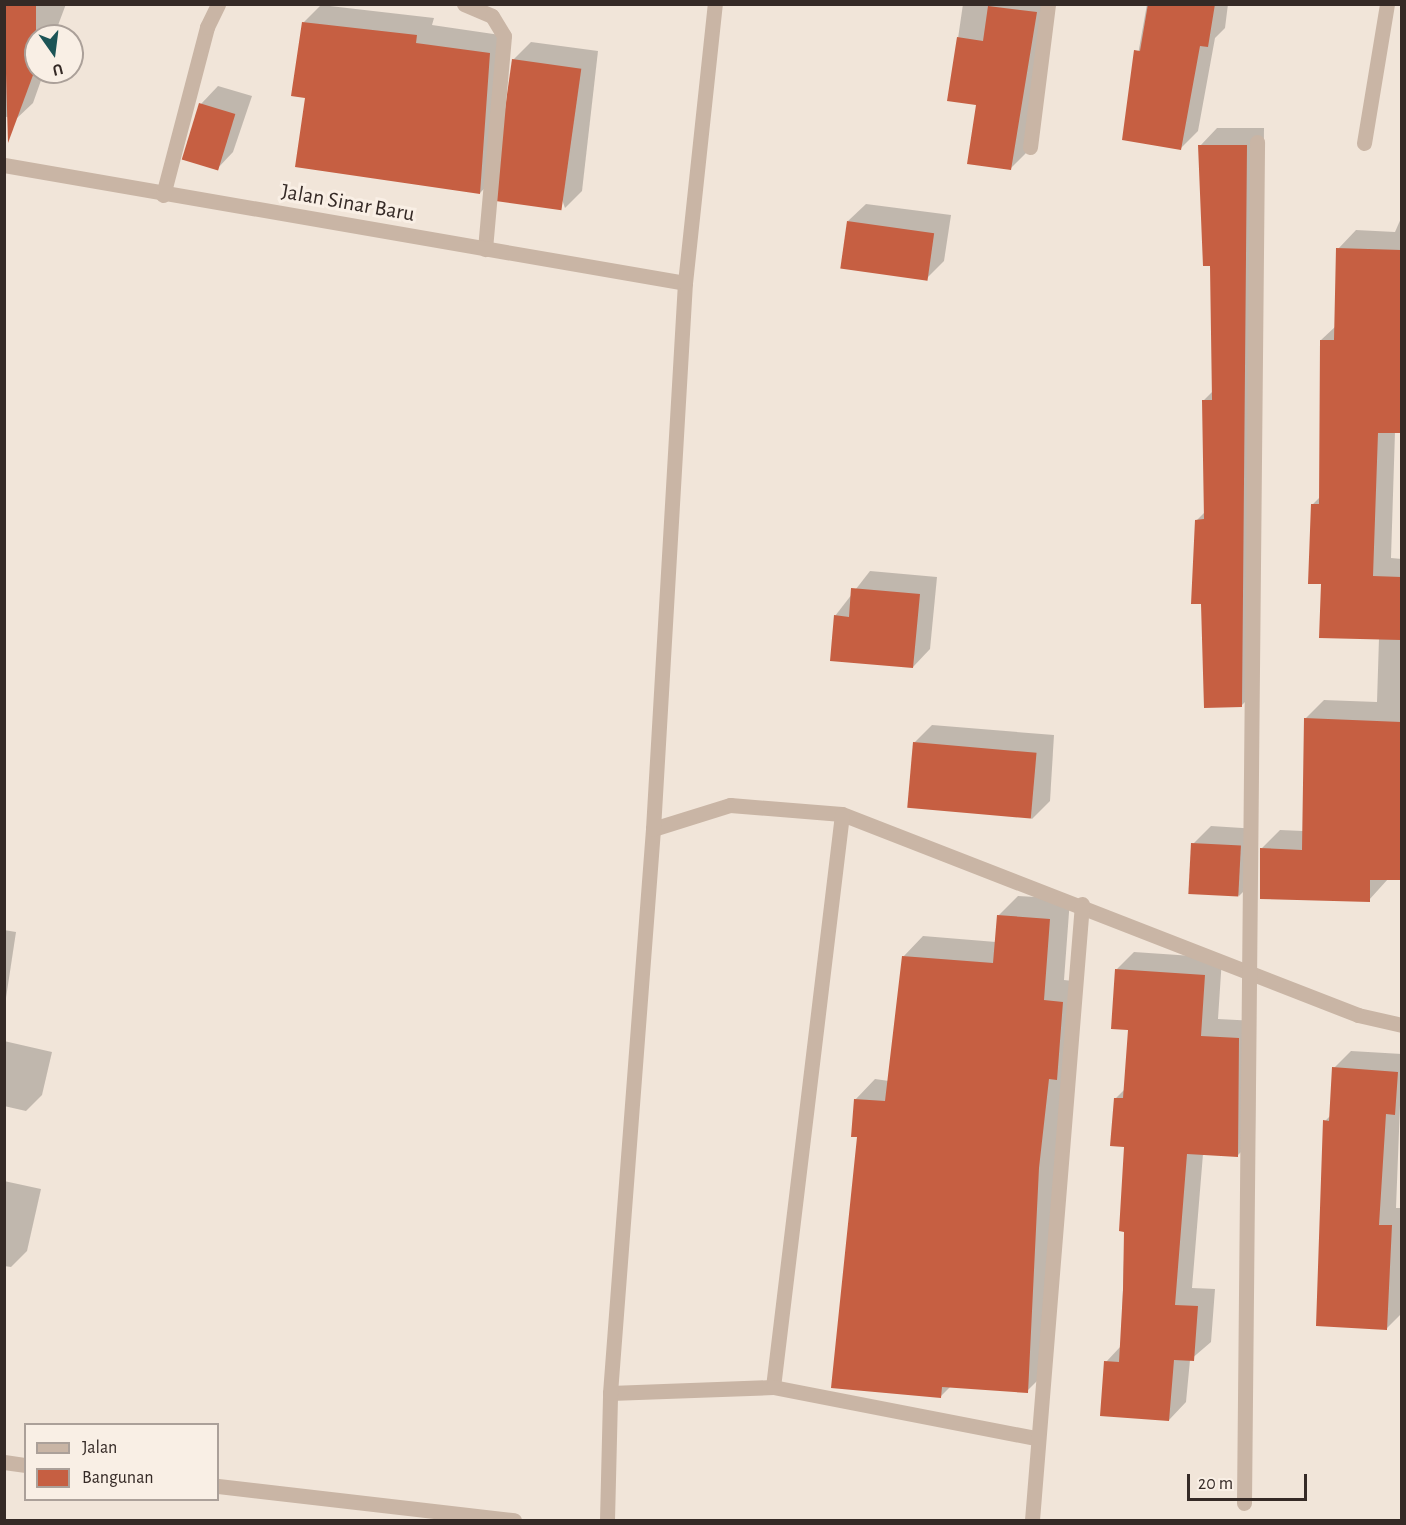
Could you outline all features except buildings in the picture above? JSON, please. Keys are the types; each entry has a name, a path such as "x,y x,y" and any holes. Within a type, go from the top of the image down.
{"street":[{"path":"163,195 207,27 218,4"},
{"path":"464,4 492,16 504,36 485,249"},
{"path":"607,1521 610,1393 653,829 685,283 715,4"},
{"path":"1030,147 1048,4"},
{"path":"1364,143 1387,4"},
{"path":"1244,1503 1257,142"},
{"name":"Jalan Sinar Baru","path":"4,165 163,195 685,283"},
{"path":"653,829 730,805 842,814 1082,904 1250,974 1358,1015 1401,1025"},
{"path":"773,1387 842,814"},
{"path":"1032,1521 1036,1438 1082,904"},
{"path":"610,1393 773,1387 1036,1438"},
{"path":"4,1462 24,1464"},
{"path":"219,1486 514,1521"}]}
